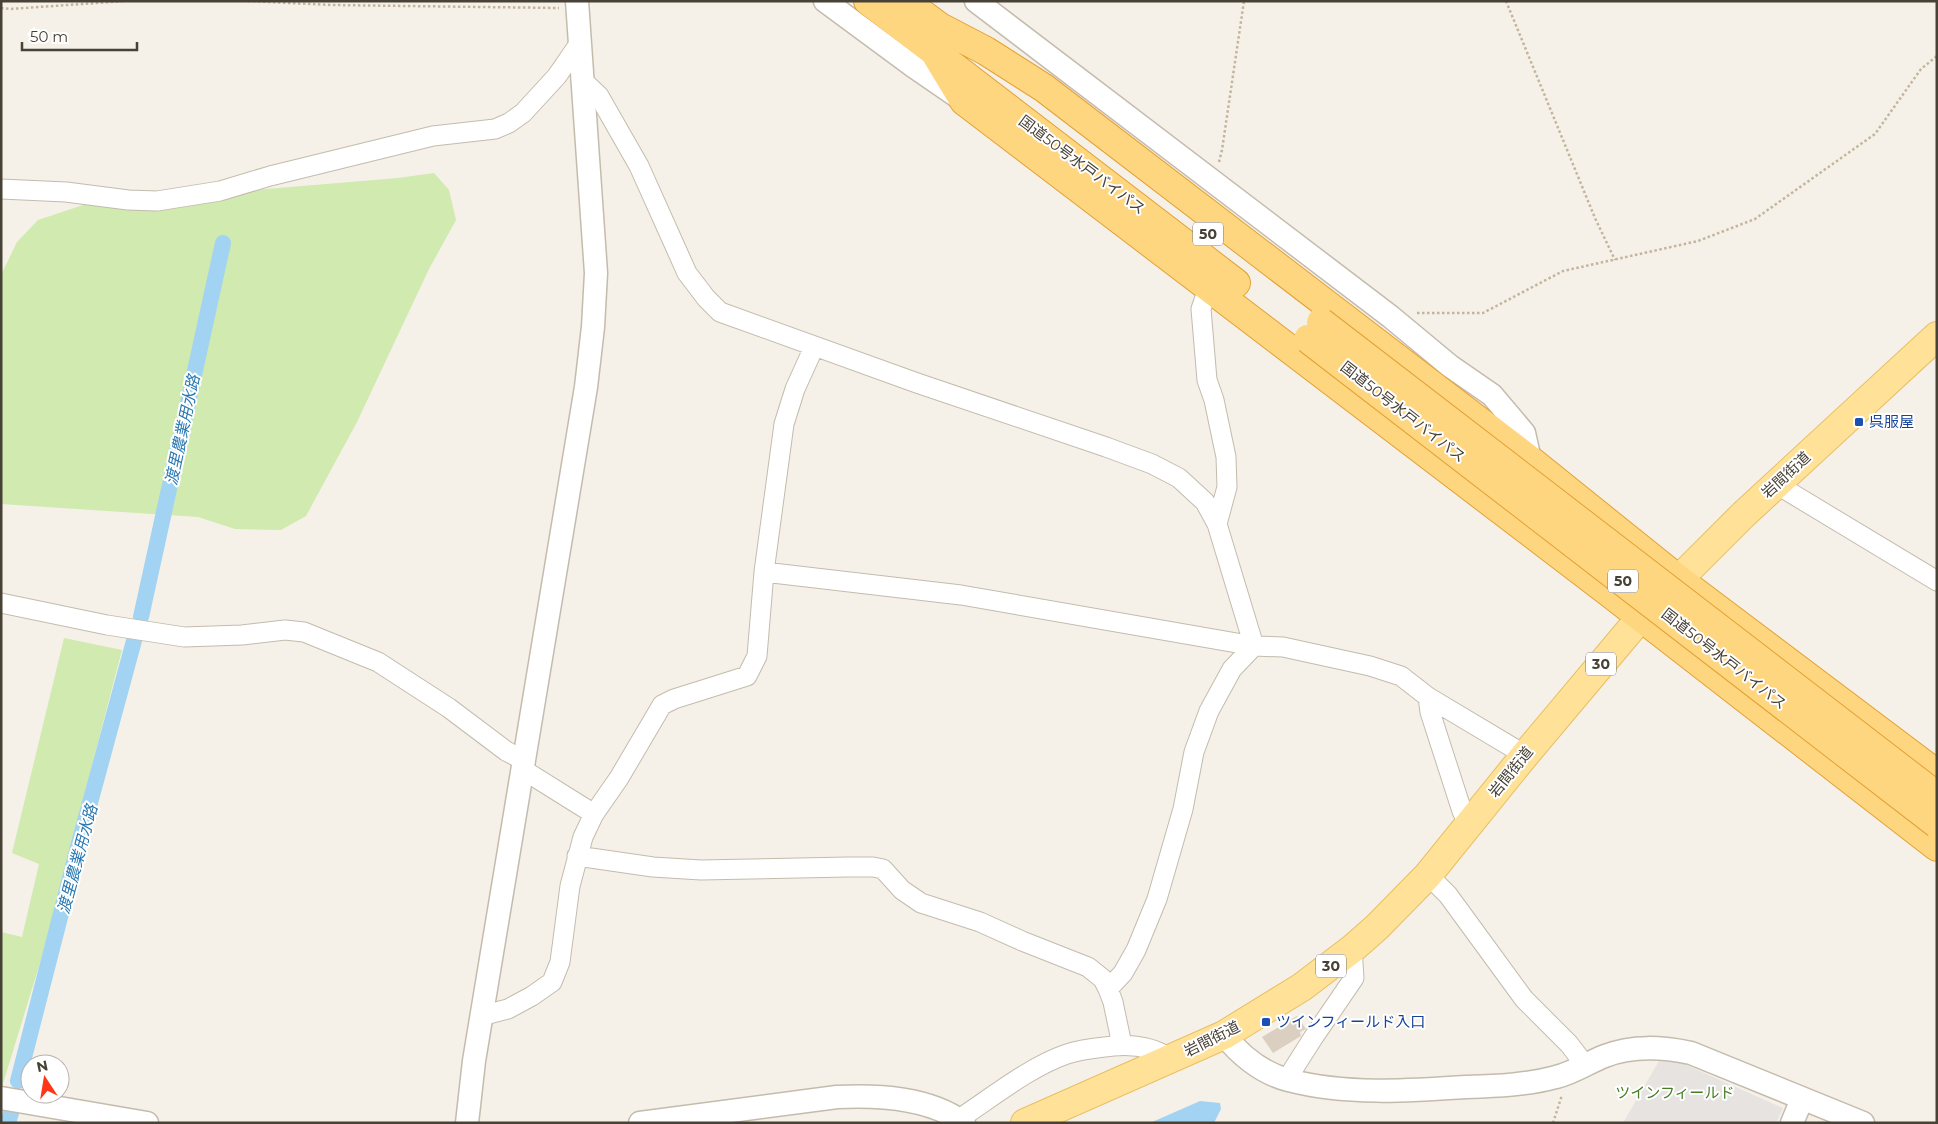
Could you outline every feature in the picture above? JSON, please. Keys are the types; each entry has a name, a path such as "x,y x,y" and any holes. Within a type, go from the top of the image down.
{"highway":[{"name":"国道50号水戸バイパス","path":"868,1 939,41 1315,330 1937,796"},
{"name":"国道50号水戸バイパス","path":"905,1 939,41"},
{"path":"939,41 964,101 1642,617 1937,847"},
{"path":"939,41 986,51 1044,88 1530,460 1678,578 1937,774"},
{"name":"国道50号水戸バイパス","path":"1315,330 1937,824"}],"main road":[{"name":"岩間街道","path":"1025,1123 1224,1034 1302,987 1352,949 1384,921 1428,875 1525,755 1642,617 1678,578 1776,484 1936,338"}],"street":[{"path":"825,1 964,101"},
{"path":"976,1 1391,317 1450,366 1492,395 1524,433 1530,460"},
{"path":"466,1123 481,1016 586,387 593,327 596,273 577,5"},
{"path":"1,190 66,192 128,200 157,201 220,191 262,178 433,136 496,129 509,124 523,113 557,76 579,44"},
{"path":"581,80 599,96 638,166 687,273 706,298 720,312 814,347 1152,464 1179,478 1205,502 1217,524 1254,646"},
{"path":"1209,286 1201,309 1206,380 1214,400 1226,457 1227,487 1217,524"},
{"path":"481,1016 508,1009 552,982 560,962 570,886 583,837 594,814 619,778 662,705 674,699 746,676 757,656 764,572 784,424 795,389 814,347"},
{"path":"1776,484 1937,581"},
{"path":"764,572 961,595 1254,646 1283,647 1370,666 1401,676 1428,697 1525,755"},
{"path":"1,603 107,625 184,636 242,635 284,630 304,632 378,662 449,708 523,764 594,814"},
{"path":"1108,989 1123,973 1136,950 1157,899 1183,809 1194,752 1209,711 1232,669 1254,646"},
{"path":"1428,697 1430,712 1462,811 1469,825"},
{"path":"577,856 653,867 701,870 848,866 883,869 902,890 921,903 980,922 1088,967 1103,980 1108,989 1113,1002 1122,1045"},
{"path":"1428,875 1448,896 1524,999 1569,1044 1585,1065"},
{"path":"1287,1079 1354,978 1352,949"},
{"path":"1224,1034 1235,1048 1251,1062 1266,1071 1287,1079 1327,1088 1425,1090 1512,1085 1557,1077 1617,1052 1642,1048 1672,1049 1691,1053 1863,1123"},
{"path":"640,1123 827,1098 866,1096 894,1098 924,1105 944,1111 961,1121 1012,1084 1054,1059 1093,1048 1122,1045 1146,1048 1171,1059"},
{"path":"1,1098 147,1123"},
{"path":"1792,1123 1802,1099"}],"path":[{"path":"1,8 10,10 125,1"},
{"path":"248,1 332,5 577,5"},
{"path":"484,1 485,6"},
{"path":"1213,182 1222,150 1244,1"},
{"path":"1506,1 1595,218 1615,260"},
{"path":"1391,317 1424,312 1483,313 1563,271 1698,241 1755,219 1875,134 1921,69 1937,56"},
{"path":"1553,1123 1563,1090 1557,1077"}],"green space":[{"path":"434,173 449,190 456,220 429,269 357,422 306,516 281,530 235,529 198,517 1,504 1,275 17,242 38,220 86,204 398,178"},
{"path":"64,638 122,650 43,953 2,1087 1,932 22,937 39,864 12,853"}],"shaded area":[{"name":"ツインフィールド","path":"1675,1060 1783,1108 1776,1123 1623,1123 1659,1061"}],"water":[{"path":"1200,1101 1220,1103 1221,1109 1214,1123 1150,1123"}],"building":[{"path":"1297,1016 1306,1029 1300,1032 1301,1036 1273,1053 1262,1037"}],"waterway":[{"name":"渡里農業用水路","path":"141,617 223,243"},
{"name":"渡里農業用水路","path":"18,1081 78,847 135,637"},
{"name":"渡里農業用水路","path":"8,1123 11,1113"}],"place":[{"name":"呉服屋","path":"1859,422"},
{"name":"ツインフィールド入口","path":"1266,1022"}]}
